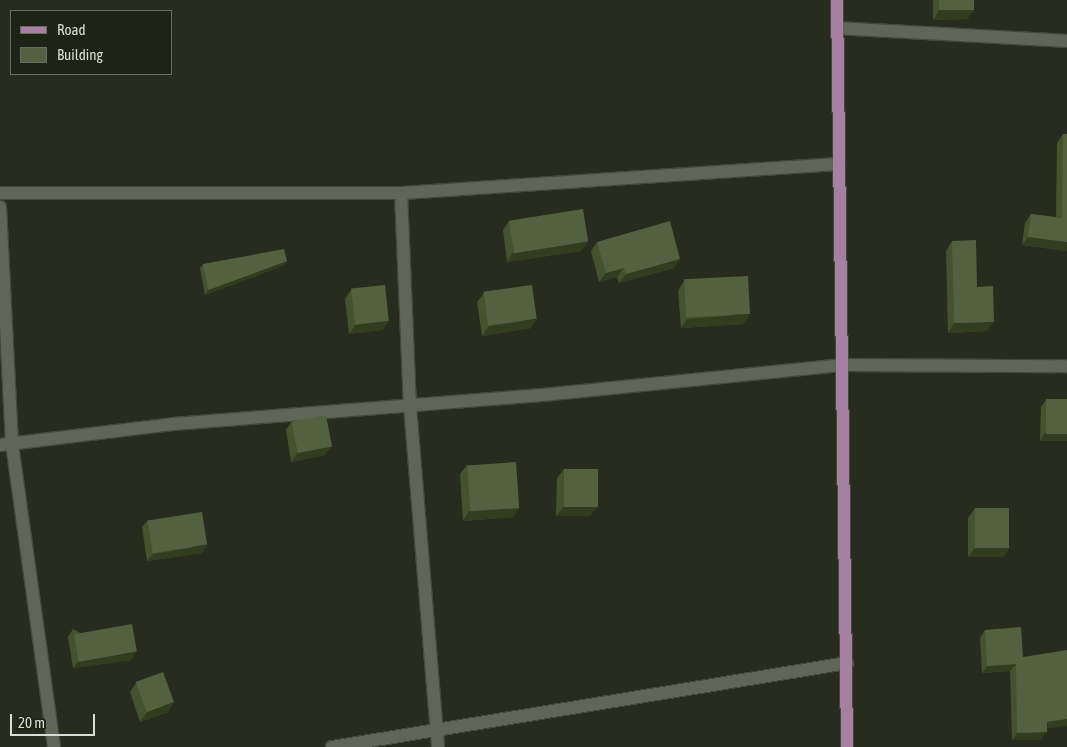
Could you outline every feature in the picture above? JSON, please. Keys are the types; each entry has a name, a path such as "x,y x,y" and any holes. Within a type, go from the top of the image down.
{"main road":[{"path":"837,0 847,747"}],"street":[{"path":"837,28 1067,41"},
{"path":"0,193 401,192 839,164"},
{"path":"401,192 410,406 438,747"},
{"path":"0,208 6,445 54,747"},
{"path":"6,445 173,424 410,406 842,365 1067,366"},
{"path":"332,747 437,732 846,663"}],"building":[{"path":"939,0 974,0 974,10 939,10"},
{"path":"1063,134 1067,134 1067,242 1028,237 1031,214 1062,218"},
{"path":"583,209 588,242 514,253 509,221"},
{"path":"670,221 680,259 626,274 624,268 606,273 597,242"},
{"path":"976,240 977,287 993,286 994,322 954,323 952,241"},
{"path":"284,249 287,261 208,290 203,264"},
{"path":"748,276 750,314 686,317 684,279"},
{"path":"385,285 389,321 355,324 351,289"},
{"path":"532,285 537,319 488,325 483,292"},
{"path":"1046,399 1067,399 1067,434 1046,434"},
{"path":"326,415 332,446 298,453 292,422"},
{"path":"516,462 519,508 470,511 467,465"},
{"path":"564,469 598,469 598,507 564,507"},
{"path":"975,508 1009,508 1009,548 975,548"},
{"path":"202,512 207,545 153,553 148,521"},
{"path":"132,624 137,652 79,662 74,634"},
{"path":"1021,627 1023,657 1067,650 1067,719 1047,722 1047,732 1017,733 1016,664 987,666 985,630"},
{"path":"163,672 174,702 147,712 136,682"}]}
